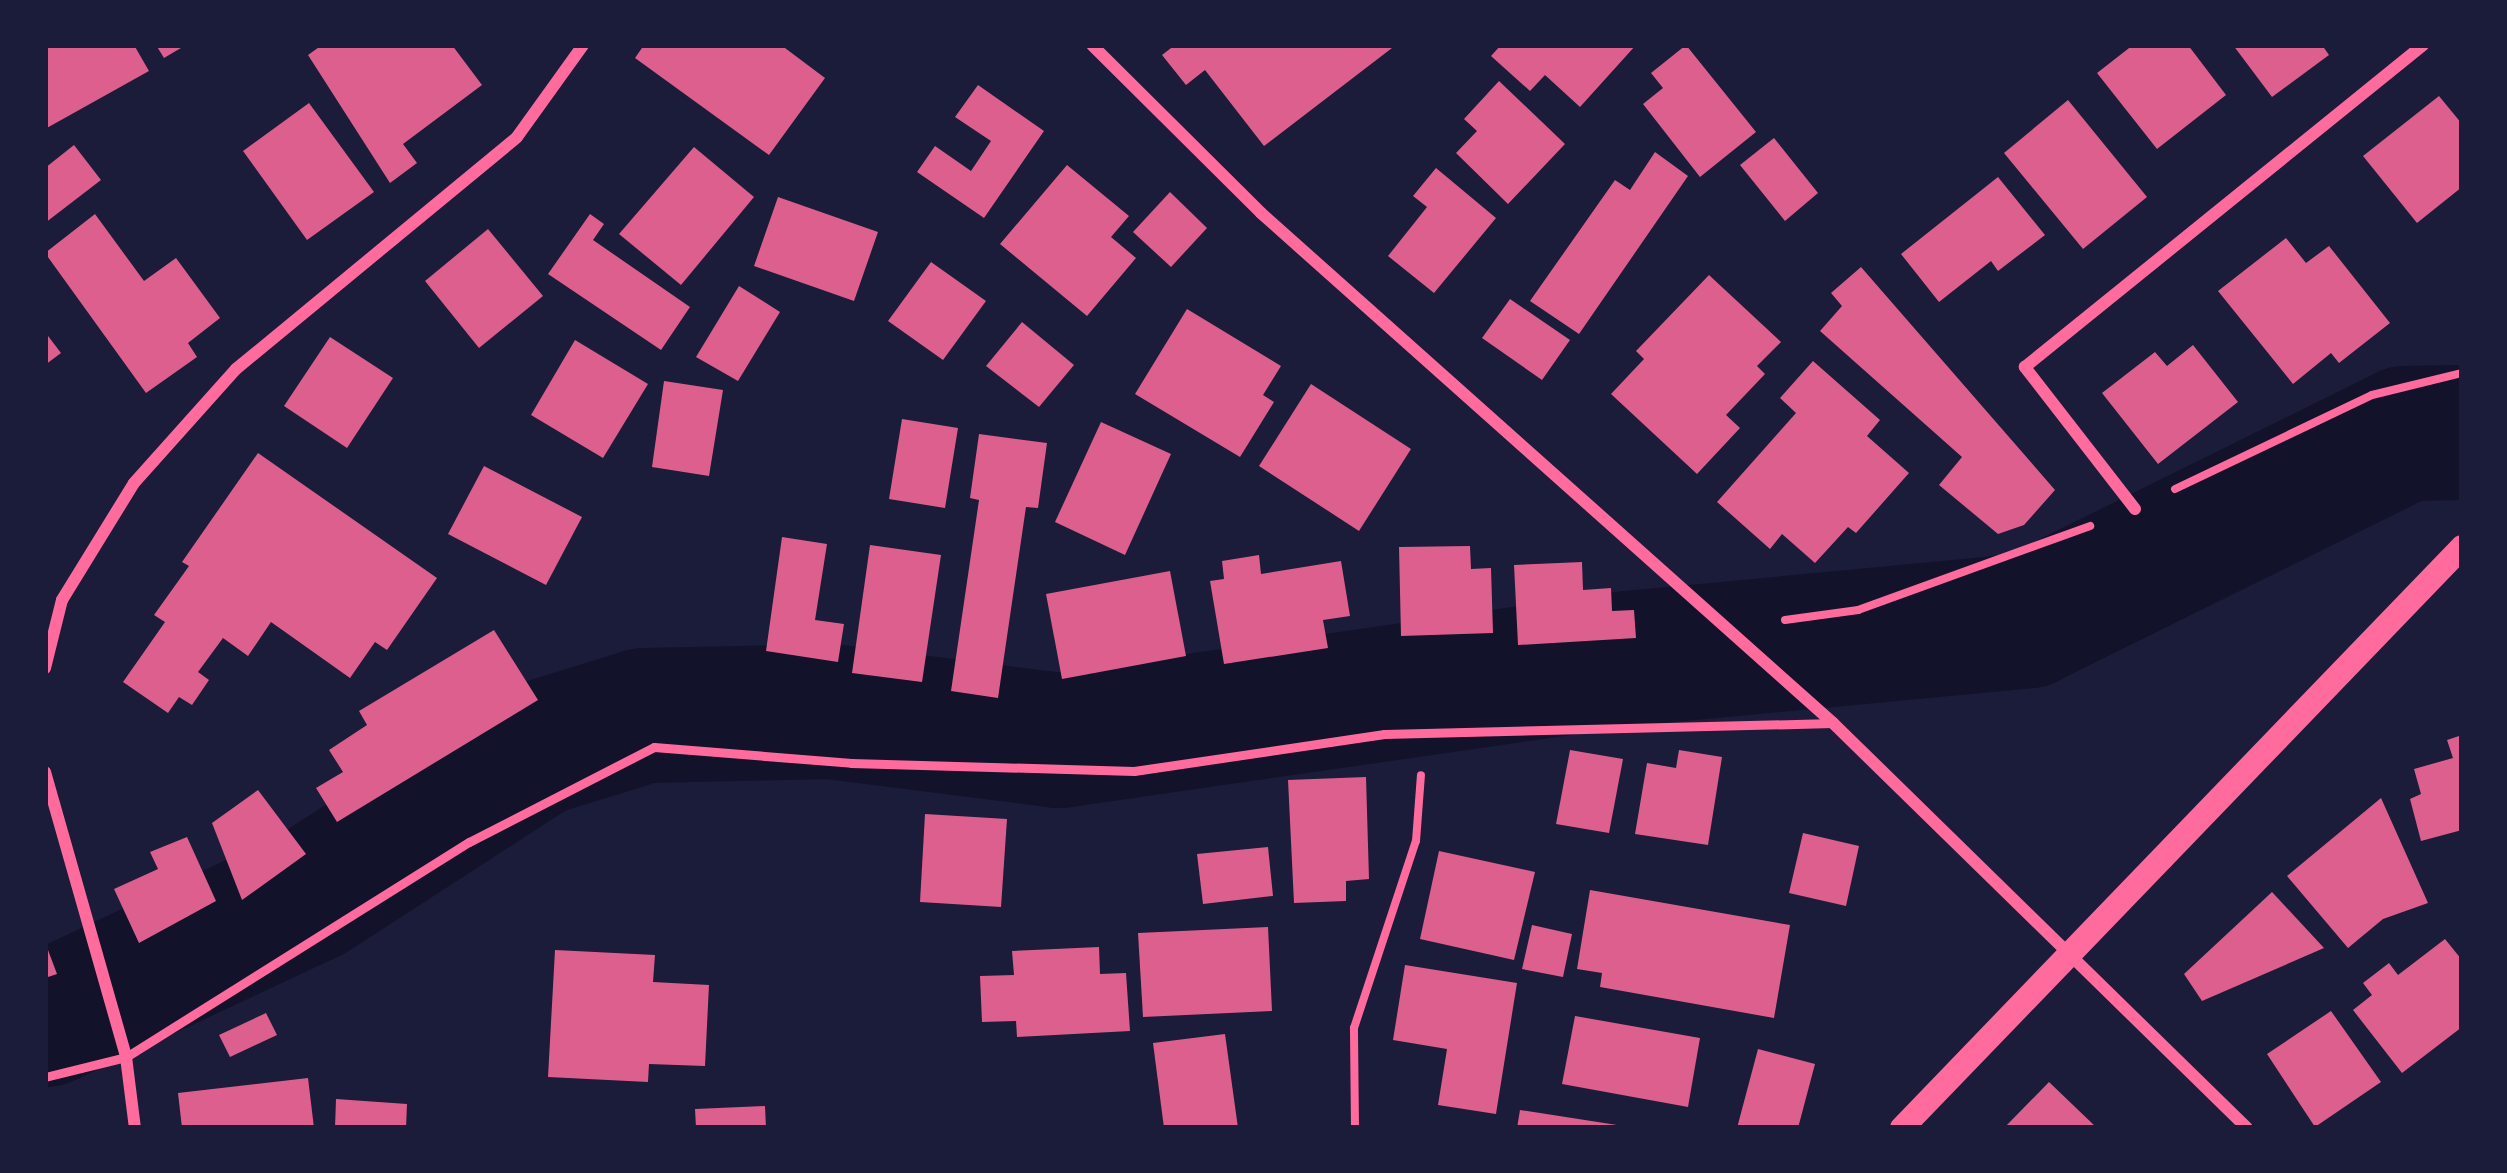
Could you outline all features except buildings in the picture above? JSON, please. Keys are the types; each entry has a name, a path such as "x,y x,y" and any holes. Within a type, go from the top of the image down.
{"main road":[{"path":"1902,1128 2462,547"}],"street":[{"path":"45,668 62,600 134,483 236,369 517,137 583,45"},
{"path":"1092,45 1261,213 1732,628 2072,948 2247,1128"},
{"path":"2135,508 2025,367 2423,45"},
{"path":"45,772 126,1057 135,1128"}],"lane":[{"path":"45,608 62,600"},
{"path":"45,1077 126,1057 469,842 654,747 851,763 1134,771 1424,731 1833,723"}],"path":[{"path":"1354,1128 1354,1028 1416,841 1424,731"}],"waterway":[{"path":"45,1019 311,894 537,748 644,715 830,711 1059,740 1628,658 2027,620 2405,433 2462,432"}]}
